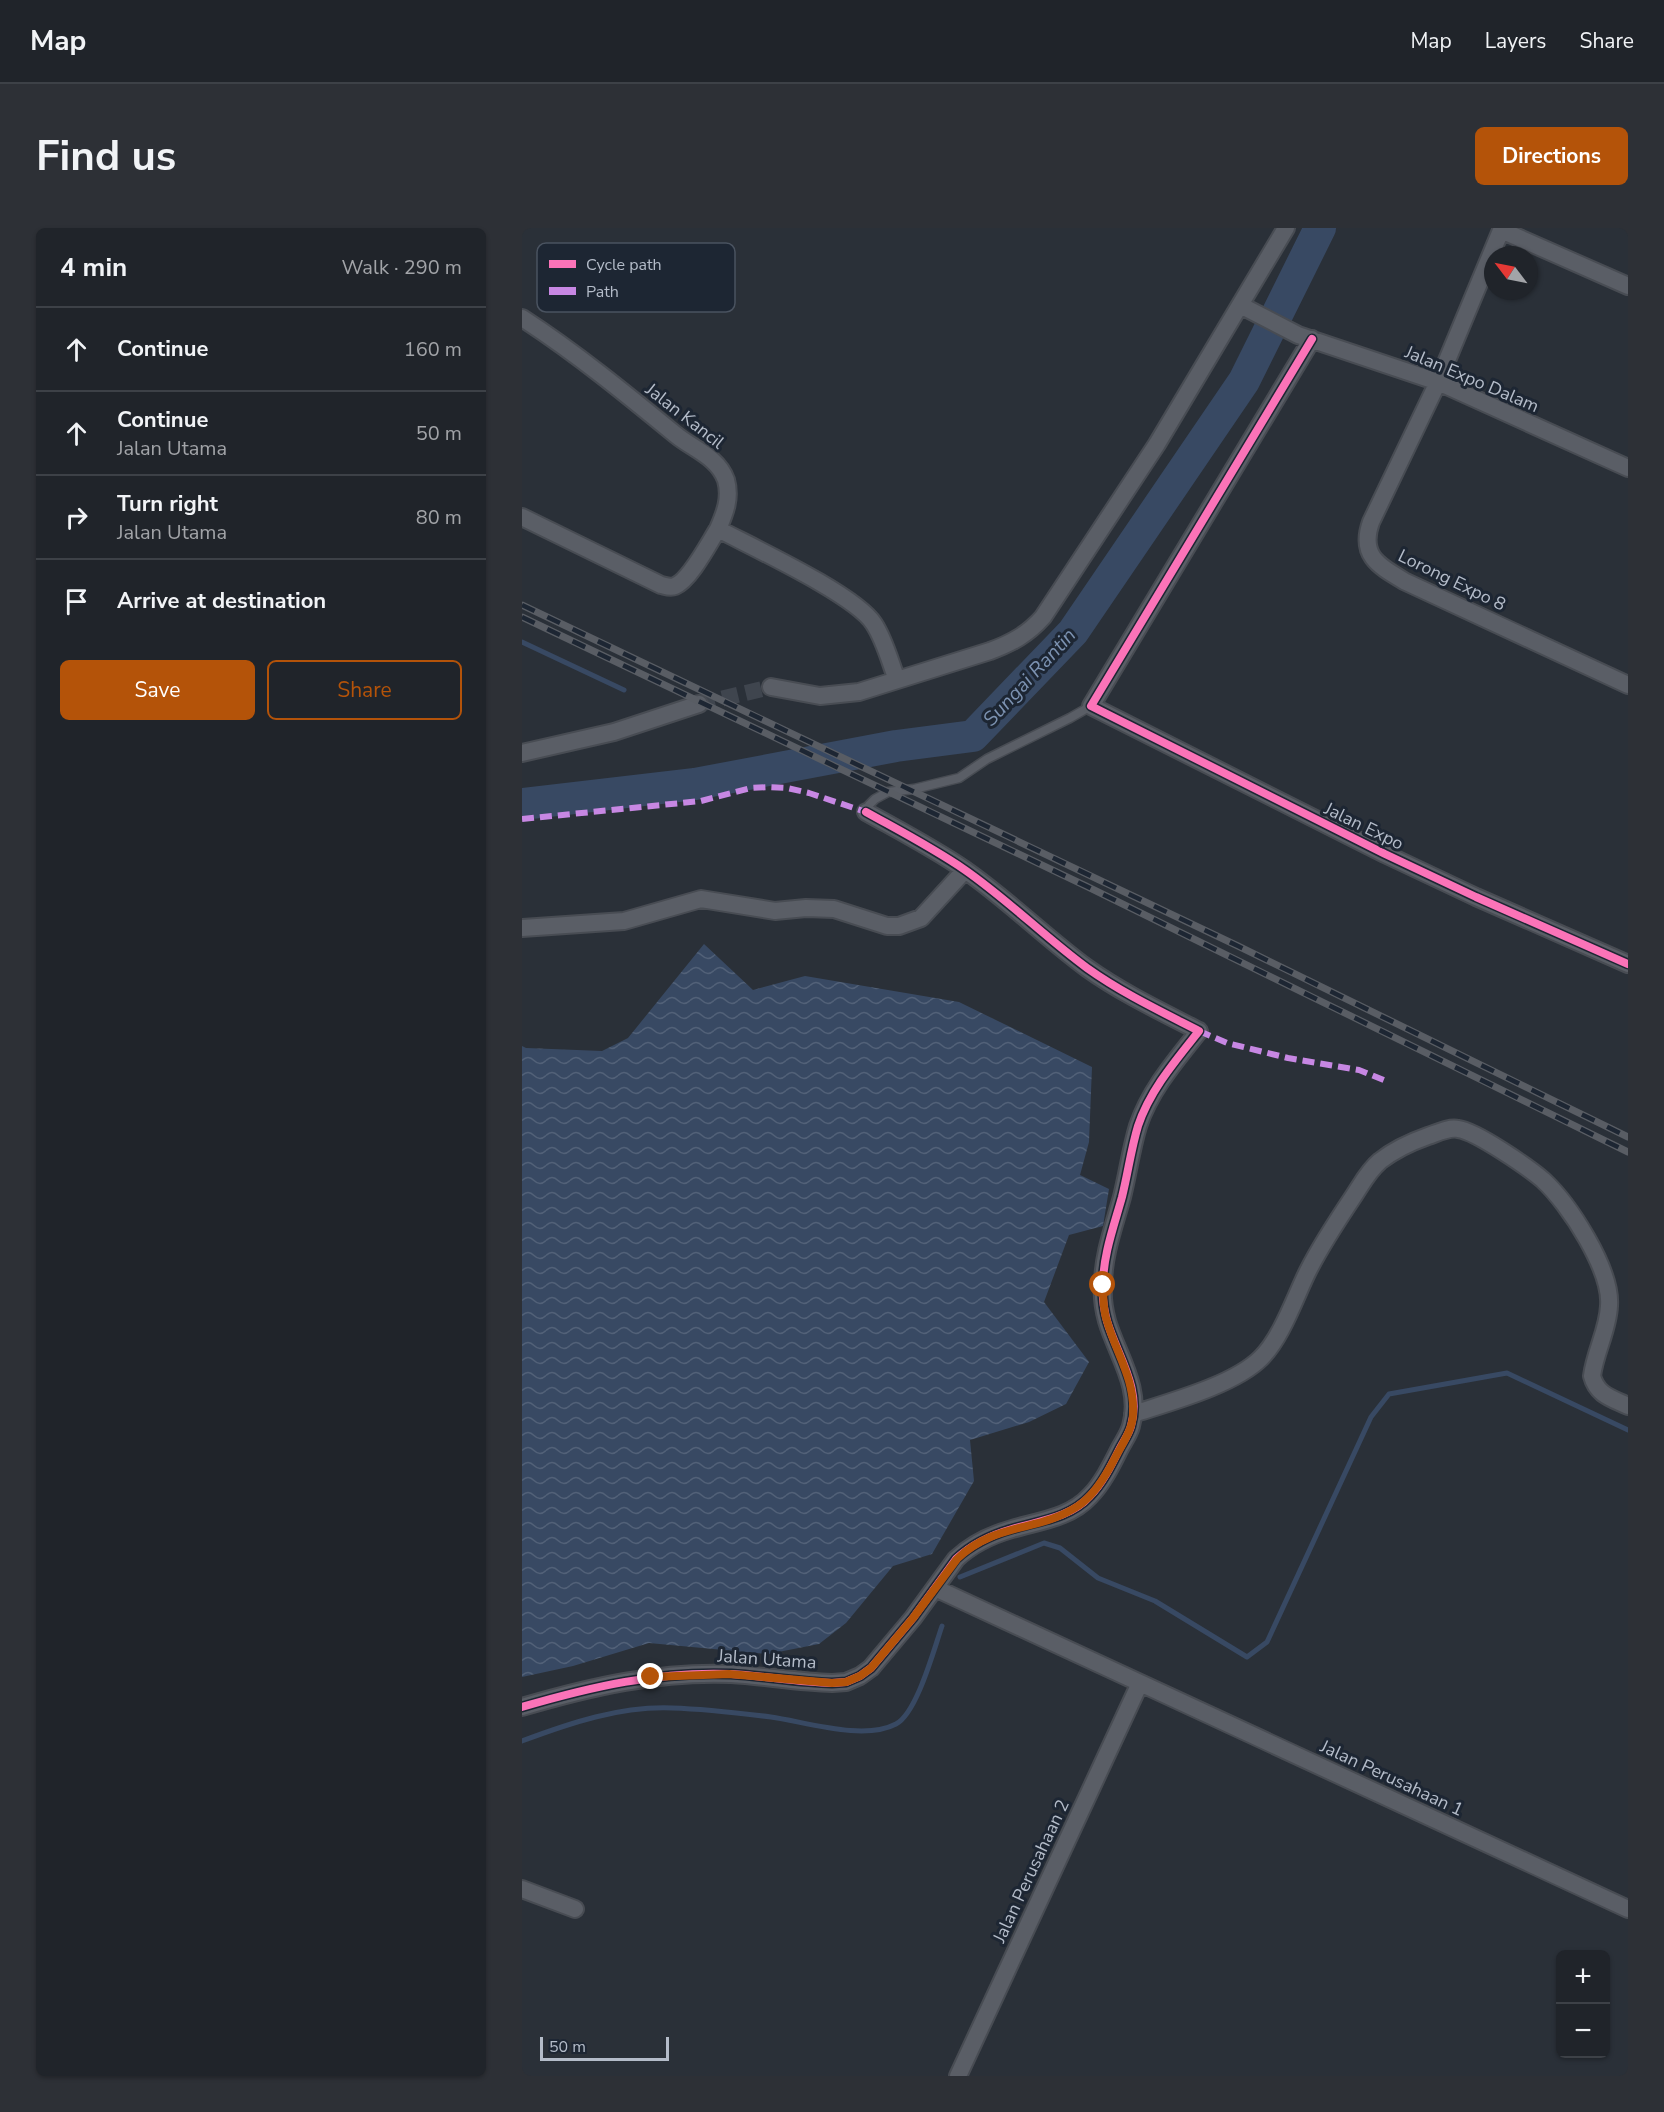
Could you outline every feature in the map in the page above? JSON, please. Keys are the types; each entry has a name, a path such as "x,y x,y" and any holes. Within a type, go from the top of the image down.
{"street":[{"path":"771,687 832,696 859,692 1010,644 1031,631 1043,617 1157,444 1286,228"},
{"path":"1502,229 1628,286"},
{"name":"Lorong Expo 8","path":"1502,229 1438,382 1371,522 1366,534 1367,548 1383,569 1406,582 1628,686"},
{"name":"Jalan Expo Dalam","path":"1240,305 1305,337 1438,382 1628,468"},
{"name":"Jalan Kancil","path":"522,318 562,344 680,438 708,456 726,480 728,494 727,509 718,529 689,574 676,586 669,587 522,518"},
{"path":"1091,705 1305,337"},
{"path":"718,529 827,587 859,608 874,623 897,680"},
{"path":"525,750 614,732 699,704"},
{"name":"Jalan Expo","path":"1091,705 1385,854 1628,964"},
{"path":"866,812 933,848 965,870 1090,970 1199,1031 1159,1084 1139,1124 1106,1257 1103,1285 1104,1306 1107,1322 1131,1384 1134,1414 1236,1376 1262,1357 1281,1329 1320,1248 1368,1174 1393,1152 1422,1138 1457,1128 1471,1133 1536,1174 1548,1185 1578,1223 1604,1275 1609,1293 1609,1308 1592,1376 1594,1386 1601,1393 1628,1406"},
{"path":"522,928 624,921 701,899 775,911 806,908 834,909 888,926 899,926 921,918 965,870"},
{"name":"Jalan Utama","path":"522,1707 580,1690 651,1677 729,1674 812,1682 846,1682 860,1676 871,1668 913,1618 957,1559 968,1549 984,1539 1009,1529 1065,1514 1090,1496 1115,1458 1131,1427 1134,1414"},
{"name":"Jalan Perusahaan 1","path":"935,1588 1628,1909"},
{"name":"Jalan Perusahaan 2","path":"958,2076 1140,1683"},
{"path":"522,1889 575,1909"}],"lane":[{"path":"866,812 875,799 888,792 914,789 959,778 987,759 1070,718 1091,705"}],"water":[{"path":"704,944 753,990 805,976 959,1002 1092,1067 1089,1142 1080,1175 1109,1189 1103,1226 1069,1235 1044,1302 1089,1362 1066,1404 1029,1422 970,1440 974,1481 932,1554 893,1566 846,1623 819,1644 768,1654 649,1643 573,1666 522,1677 522,1046 602,1051 628,1038"}],"waterway":[{"name":"Sungai Rantin","path":"522,804 695,784 896,746 973,736 1073,632 1244,381 1320,228"},
{"path":"522,642 624,690"},
{"path":"960,1577 1044,1543 1060,1548 1098,1578 1155,1601 1247,1657 1267,1642 1371,1417 1389,1394 1507,1373 1628,1430"},
{"path":"522,1741 596,1717 653,1708 697,1709 747,1714 852,1731 883,1729 904,1718 911,1707 924,1680 942,1626"}],"tunnel":[{"path":"699,704 771,687"}],"railway":[{"path":"522,605 1238,946 1628,1137"},
{"path":"522,617 1086,886 1628,1152"}],"marked path":[{"path":"522,819 701,801 751,788 769,787 809,793 866,812"},
{"path":"1199,1031 1227,1043 1288,1058 1359,1070 1386,1081"}],"cycle path":[{"path":"1312,339 1091,706 1385,854 1628,964"},
{"path":"522,1707 599,1687 678,1675 731,1674 832,1683 846,1682 860,1676 871,1668 913,1618 962,1554 989,1537 1054,1518 1082,1503 1102,1480 1130,1429 1134,1412 1131,1385 1107,1321 1103,1299 1103,1274 1143,1113 1164,1076 1199,1031 1142,1002 1100,977 965,870 866,812"}],"route":[{"path":"651,1677 729,1674 812,1682 846,1682 871,1668 913,1618 957,1559 968,1549 984,1539 1009,1529 1065,1514 1090,1496 1115,1458 1131,1427 1134,1414 1131,1384 1107,1322 1103,1285"}]}
